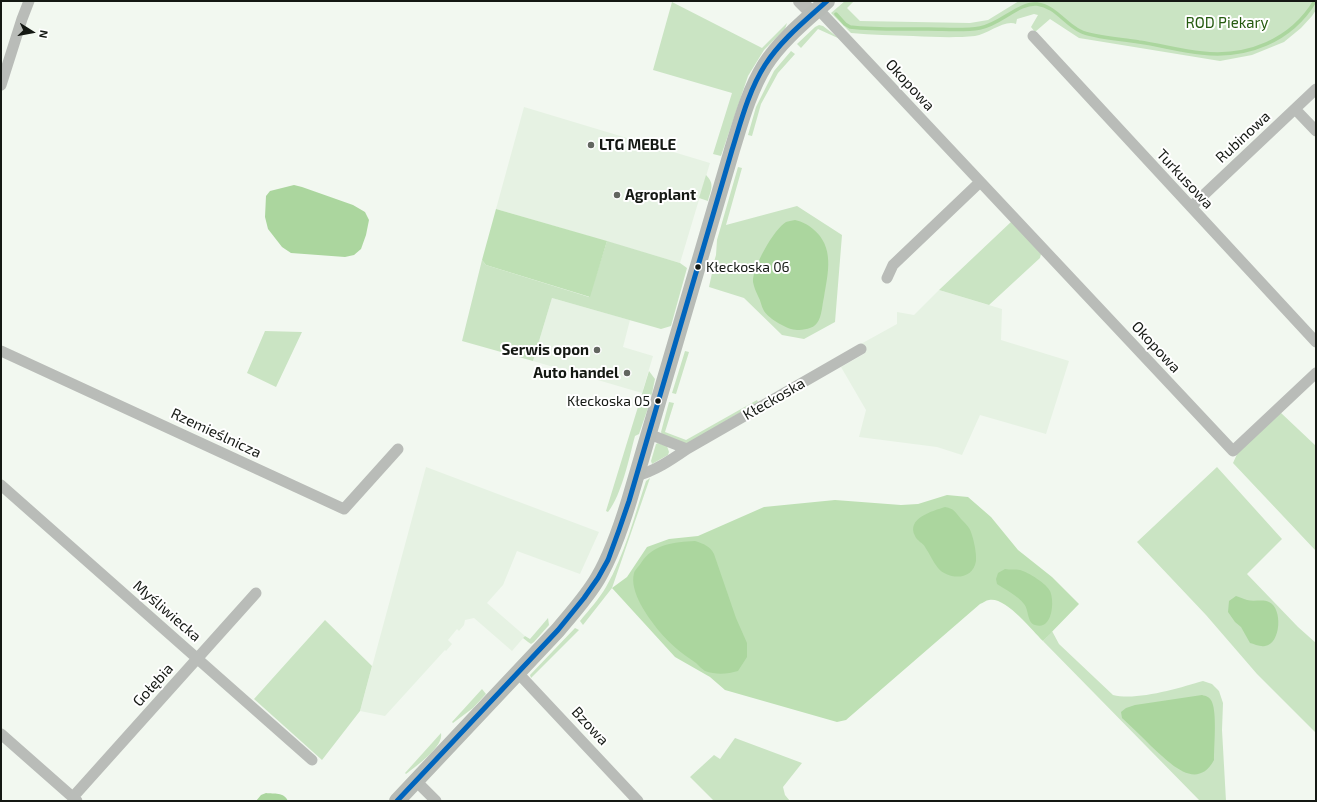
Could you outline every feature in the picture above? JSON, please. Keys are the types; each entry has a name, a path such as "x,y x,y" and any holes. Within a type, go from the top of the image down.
{"main road":[{"path":"397,801 518,673 575,610 598,578 608,559 620,528 732,150 750,95 764,68 775,52 819,8"}],"street":[{"path":"1,84 29,1"},
{"path":"800,1 819,8"},
{"name":"Okopowa","path":"819,8 1233,451 1316,373"},
{"name":"Turkusowa","path":"1033,36 1316,342"},
{"name":"Rubinowa","path":"1191,207 1316,89"},
{"path":"1295,108 1316,131"},
{"path":"886,278 892,265 980,182"},
{"name":"Kłeckoska","path":"636,476 645,474 671,460 687,449 862,349"},
{"name":"Rzemieślnicza","path":"1,350 344,509 398,449"},
{"path":"649,434 687,449"},
{"name":"Myśliwiecka","path":"1,485 312,760"},
{"name":"Gołębia","path":"75,799 197,658 256,593"},
{"name":"Bzowa","path":"518,673 638,801"},
{"path":"1,734 75,799"},
{"path":"416,781 436,801"}],"shaded area":[{"path":"524,107 710,163 680,263 496,209"},
{"path":"294,185 353,205 365,212 369,220 361,249 354,255 345,257 291,253 282,247 268,229 265,217 266,196 270,191"},
{"path":"496,209 607,241 590,297 486,265 482,260"},
{"path":"795,220 803,222 820,236 825,244 828,261 827,279 820,318 813,327 799,330 793,330 784,326 774,321 766,314 753,282 756,268 770,240 786,222"},
{"path":"939,290 1002,309 1001,340 1069,361 1046,434 980,415 962,455 937,447 859,437 866,410 841,367 864,354 859,345 897,324 897,312 914,315"},
{"path":"552,298 630,320 623,347 653,356 642,393 533,361"},
{"path":"426,467 599,532 580,574 517,551 503,585 487,603 525,636 512,651 474,618 465,620 464,625 459,631 457,629 448,640 452,644 385,716 360,711"},
{"path":"947,495 968,497 991,517 1018,550 1052,577 1079,604 1043,641 1018,615 1003,603 995,600 986,601 980,604 846,720 837,722 725,690 710,677 675,657 612,588 627,577 647,547 669,539 698,536 764,507 835,500 901,505 918,504"},
{"path":"945,507 954,511 968,527 972,535 976,561 974,568 965,575 954,576 942,572 936,566 924,546 917,539 913,530 914,524 922,516"},
{"path":"695,541 711,549 714,554 736,618 747,643 747,657 738,671 718,674 705,671 676,648 664,636 645,612 640,604 634,588 633,580 636,569 652,552 672,543"},
{"path":"1005,569 1018,570 1028,573 1048,588 1051,596 1052,608 1049,620 1045,624 1041,626 1032,624 1026,607 1021,601 997,584 996,579 998,573"},
{"path":"1236,596 1250,601 1267,601 1274,606 1277,611 1278,626 1277,633 1270,644 1259,646 1250,643 1241,627 1235,622 1228,612 1229,601"},
{"path":"1202,695 1210,699 1214,707 1214,760 1207,769 1199,774 1191,774 1174,766 1122,718 1121,712 1126,708 1135,705"},
{"path":"266,793 284,796 288,801 256,801 261,795"}],"green space":[{"name":"ROD Piekary","path":"845,1 854,1 847,8 860,21 970,23 988,20 1019,1 1316,1 1316,10 1301,28 1284,42 1252,55 1220,61 1079,38 1050,19 1035,32 1031,27 1038,15 1034,14 1017,19 1016,24 1007,23 975,36 937,37 851,33 831,13"},
{"path":"672,2 762,48 787,23 785,29 764,50 748,76 721,156 713,154 732,93 653,70"},
{"path":"819,25 823,26 840,39 818,29 801,48 797,44"},
{"path":"791,51 795,54 778,73 761,104 752,136 748,135 756,107 774,71"},
{"path":"738,167 742,168 726,225 797,206 842,235 835,322 804,339 782,335 744,298 709,287 711,272 716,255 717,240"},
{"path":"706,175 711,181 711,190 708,201 699,198"},
{"path":"1012,221 1041,254 1040,258 989,305 939,290"},
{"path":"607,241 680,263 687,268 671,326 661,329 552,298 533,361 462,341 482,260 486,265 589,297"},
{"path":"265,331 302,332 276,387 247,373"},
{"path":"685,351 689,352 676,394 672,393"},
{"path":"649,371 655,379 651,398 646,397 643,406 648,408 639,434 635,436 621,486 608,512 606,511"},
{"path":"757,400 758,402 685,445 662,435 661,432 669,402 674,403 665,432 686,440"},
{"path":"1280,412 1316,446 1316,551 1233,463 1238,452"},
{"path":"658,443 667,446 669,452 668,455 652,464 651,461 656,444"},
{"path":"1217,467 1282,539 1247,574 1298,627 1316,643 1316,733 1257,674 1206,615 1137,542"},
{"path":"650,478 612,588 583,625 580,621 603,591 619,562 646,481"},
{"path":"548,618 549,625 534,642 531,644 523,638 525,636 530,639"},
{"path":"325,620 372,666 360,711 322,760 254,699"},
{"path":"575,628 579,630 531,678 530,675"},
{"path":"1052,631 1059,644 1113,695 1146,695 1203,681 1212,684 1219,691 1223,703 1222,730 1226,801 1200,801 1043,641"},
{"path":"482,689 486,694 473,708 453,723 452,722"},
{"path":"441,733 441,738 434,750 406,774 405,773"},
{"path":"735,738 802,763 783,787 785,795 790,801 714,801 690,777 714,755 720,759"}],"waterway":[{"path":"836,14 845,24 850,27 879,29 967,29 987,26 995,23 1023,6 1037,4 1049,8 1080,31 1100,37 1147,43 1194,52 1219,54 1235,53 1251,49 1266,44 1281,36 1294,27 1315,1"}],"transit line":[{"path":"397,801 558,630 584,598 608,560 629,501 732,150 750,95 759,75 778,47 827,1"}],"place":[{"name":"LTG MEBLE","path":"591,145"},
{"name":"Agroplant","path":"617,195"},
{"name":"Kłeckoska 06","path":"698,267"},
{"name":"Serwis opon","path":"597,350"},
{"name":"Auto handel","path":"627,373"},
{"name":"Kłeckoska 05","path":"658,401"}]}
